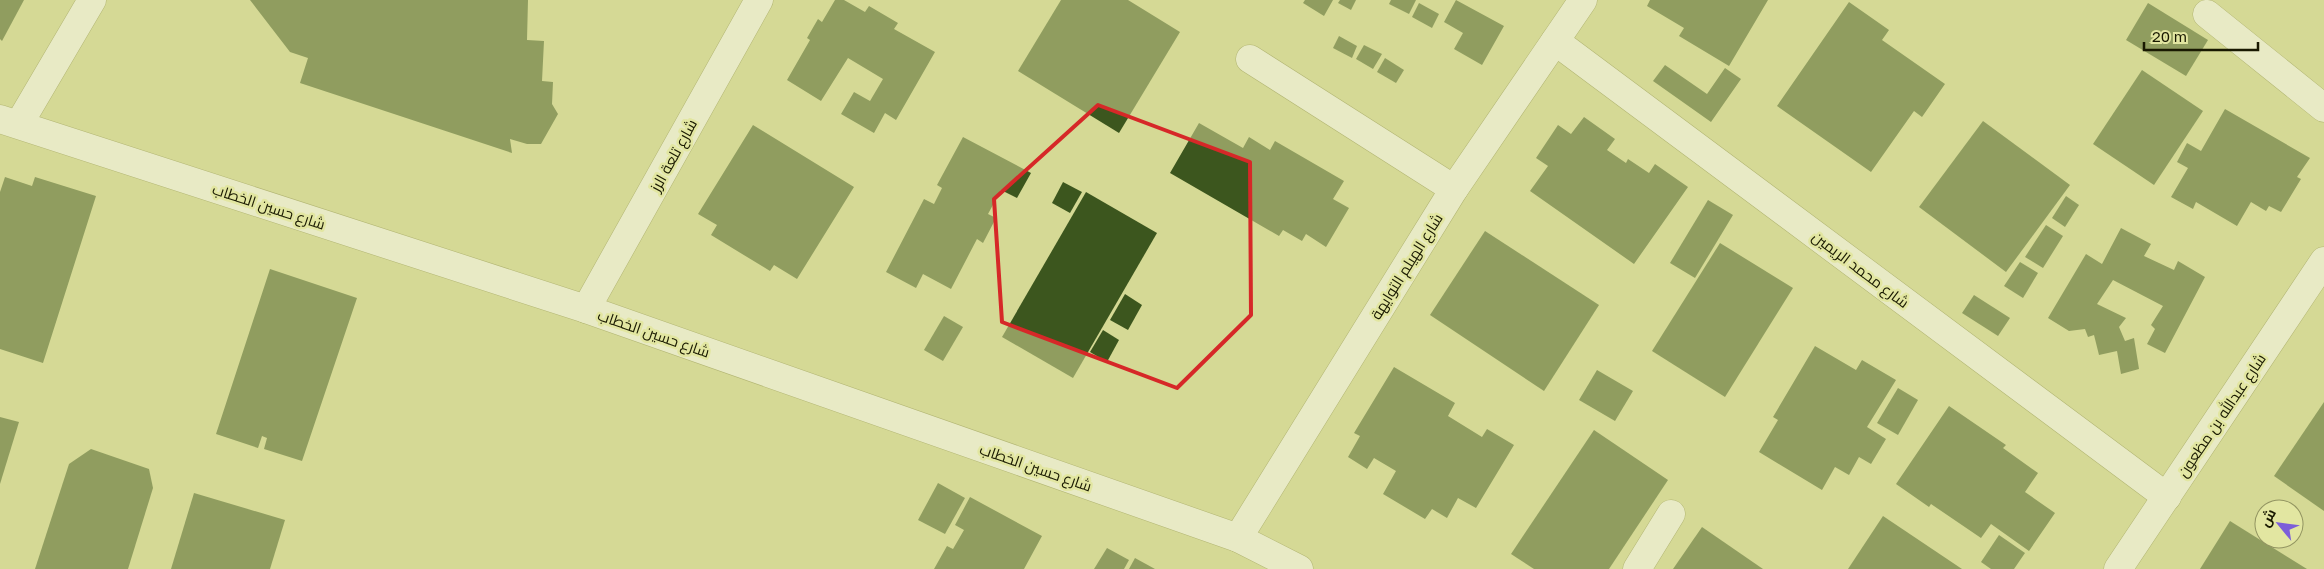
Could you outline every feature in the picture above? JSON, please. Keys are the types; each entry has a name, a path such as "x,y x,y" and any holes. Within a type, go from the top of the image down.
{"street":[{"path":"10,122 92,0"},
{"name":"شارع تلعة الرز","path":"586,309 759,0"},
{"name":"شارع الهيلم التوايهة","path":"1238,538 1454,189 1583,0"},
{"path":"2207,14 2324,108"},
{"name":"شارع محمد الريمين","path":"1555,41 2167,497"},
{"path":"1250,59 1454,189"},
{"name":"شارع حسين الخطاب","path":"10,122 586,309 1238,538 1299,569"},
{"name":"شارع عبدالله بن مظعون","path":"2118,569 2324,261"},
{"path":"1637,569 1670,514"}],"highlighted area":[{"path":"1098,105 1250,162 1251,315 1177,388 1002,322 994,199"}],"building":[{"path":"0,0 24,0 2,41 0,39"},
{"path":"250,0 528,0 527,40 544,41 542,81 553,82 552,104 558,114 541,144 527,144 510,139 512,153 300,83 308,58 290,52"},
{"path":"835,0 844,0 865,12 869,6 898,23 894,29 935,52 896,120 885,113 874,133 841,114 854,92 870,101 883,79 848,58 821,101 787,80 810,40 807,38 818,19 822,22"},
{"path":"1061,0 1128,0 1180,32 1119,133 1018,71"},
{"path":"1305,0 1333,0 1324,16 1303,3"},
{"path":"1340,0 1356,0 1351,10 1338,3"},
{"path":"1391,0 1416,0 1409,14 1389,4"},
{"path":"1456,0 1504,26 1482,65 1454,49 1463,33 1444,22"},
{"path":"1650,0 1768,0 1729,66 1679,36 1684,28 1647,6"},
{"path":"1849,2 1889,30 1882,40 1945,84 1922,117 1914,111 1871,172 1777,106"},
{"path":"1419,3 1439,14 1432,28 1412,17"},
{"path":"2148,3 2208,40 2186,76 2126,40"},
{"path":"1339,36 1357,46 1352,58 1333,48"},
{"path":"1364,45 1382,54 1373,69 1356,59"},
{"path":"1385,58 1404,70 1396,83 1377,72"},
{"path":"1665,65 1707,94 1725,68 1741,79 1711,122 1653,81"},
{"path":"2142,70 2203,111 2154,185 2093,144"},
{"path":"2225,109 2310,158 2297,177 2301,179 2281,212 2269,206 2266,211 2251,202 2237,226 2196,202 2193,209 2171,197 2188,168 2177,162 2187,143 2201,151"},
{"path":"1584,117 1615,139 1607,150 1626,163 1628,159 1649,173 1655,164 1688,187 1634,264 1530,191 1548,166 1536,158 1558,125 1571,134"},
{"path":"1983,121 2070,185 2006,272 1919,207"},
{"path":"1199,123 1243,148 1249,137 1270,150 1275,141 1344,181 1333,199 1349,208 1326,247 1306,234 1302,241 1283,230 1279,236 1170,173"},
{"path":"753,125 854,187 797,279 774,265 770,271 711,235 717,225 698,214"},
{"path":"963,137 1031,173 1017,198 1001,190 988,214 996,218 983,243 977,239 951,289 923,274 916,288 886,272 924,199 934,204 942,188 937,185"},
{"path":"5,177 32,186 35,177 96,196 43,363 0,349 0,192"},
{"path":"1063,182 1082,192 1070,213 1052,203"},
{"path":"1086,192 1157,233 1073,378 1002,337"},
{"path":"2066,196 2079,205 2065,227 2052,218"},
{"path":"1708,200 1733,215 1695,278 1670,263"},
{"path":"2046,225 2063,236 2043,268 2025,257"},
{"path":"2121,228 2151,244 2144,256 2174,270 2178,261 2205,277 2165,353 2147,344 2155,329 2151,325 2163,306 2113,280 2097,304 2126,318 2119,327 2125,341 2134,338 2139,369 2121,374 2117,351 2099,355 2094,335 2088,337 2085,329 2069,331 2048,318 2086,254 2102,264"},
{"path":"1485,231 1599,305 1544,391 1430,315"},
{"path":"1720,243 1793,288 1725,397 1652,351"},
{"path":"2020,262 2038,273 2023,298 2004,286"},
{"path":"270,269 357,298 302,461 264,449 267,438 262,436 258,448 216,434"},
{"path":"1125,294 1142,305 1128,330 1110,320"},
{"path":"1974,295 2010,318 1998,336 1962,313"},
{"path":"944,316 963,327 943,361 924,350"},
{"path":"1103,330 1119,340 1107,362 1090,352"},
{"path":"1815,346 1856,370 1862,360 1896,380 1867,427 1886,439 1871,464 1859,457 1849,475 1835,467 1822,490 1759,452 1778,420 1773,417"},
{"path":"1394,367 1455,403 1448,416 1482,437 1487,429 1514,445 1476,508 1458,498 1447,518 1432,509 1425,519 1383,494 1396,471 1374,458 1367,469 1348,457 1360,436 1354,433"},
{"path":"1597,370 1633,391 1615,421 1579,400"},
{"path":"1898,388 1918,400 1898,435 1877,423"},
{"path":"2324,402 2324,511 2274,476"},
{"path":"1949,406 2006,445 2003,448 2038,473 2025,492 2055,513 2029,551 1991,524 1981,538 1931,504 1929,507 1896,484"},
{"path":"0,417 19,422 0,484"},
{"path":"1594,430 1668,480 1609,569 1534,569 1511,554"},
{"path":"91,449 149,469 153,488 128,569 35,569 69,464"},
{"path":"938,483 965,498 945,534 918,520"},
{"path":"194,493 285,520 270,569 171,569"},
{"path":"970,497 1042,536 1024,569 934,569 947,546 953,549 964,530 955,525"},
{"path":"1883,516 1962,569 1848,569"},
{"path":"2230,521 2254,536 2254,549 2275,549 2307,569 2200,569"},
{"path":"1702,527 1763,569 1673,569"},
{"path":"1999,535 2025,553 2014,569 1991,569 1981,562"},
{"path":"1107,548 1129,560 1124,569 1094,569"},
{"path":"1135,558 1155,569 1129,569"}]}
